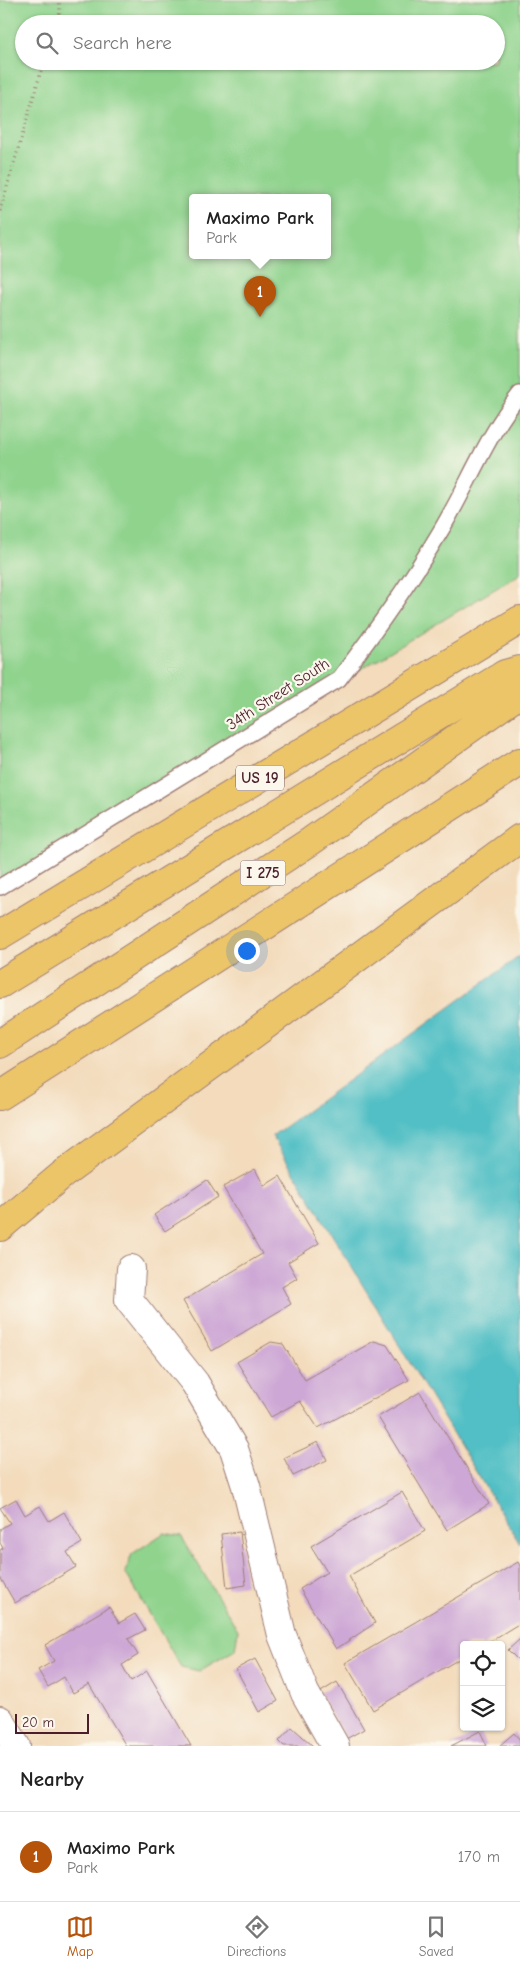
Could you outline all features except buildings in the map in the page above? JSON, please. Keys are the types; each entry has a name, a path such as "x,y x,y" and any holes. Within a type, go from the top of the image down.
{"highway":[{"name":"US 19","path":"0,935 520,620"},
{"path":"0,984 506,674 520,670"},
{"name":"I 275","path":"0,1044 311,841 520,693"},
{"name":"I 275","path":"0,1096 520,762"},
{"path":"0,1227 62,1175 520,838"},
{"path":"0,1213 62,1175"}],"street":[{"path":"132,1269 129,1300 195,1383 234,1449 246,1486 282,1635 305,1693 335,1746"},
{"path":"0,1720 16,1746"}],"lane":[{"name":"34th Street South","path":"0,887 338,679 367,643 440,532 493,431 520,394"}],"path":[{"path":"59,0 59,15"},
{"path":"0,211 41,70"}],"green space":[{"path":"0,0 520,0 520,574 0,885"},
{"path":"164,1533 181,1536 238,1630 235,1650 199,1671 181,1667 125,1572 132,1554"}],"water":[{"path":"520,956 520,1544 272,1136"}],"place":[{"name":"Maximo Park","path":"260,317"}]}
